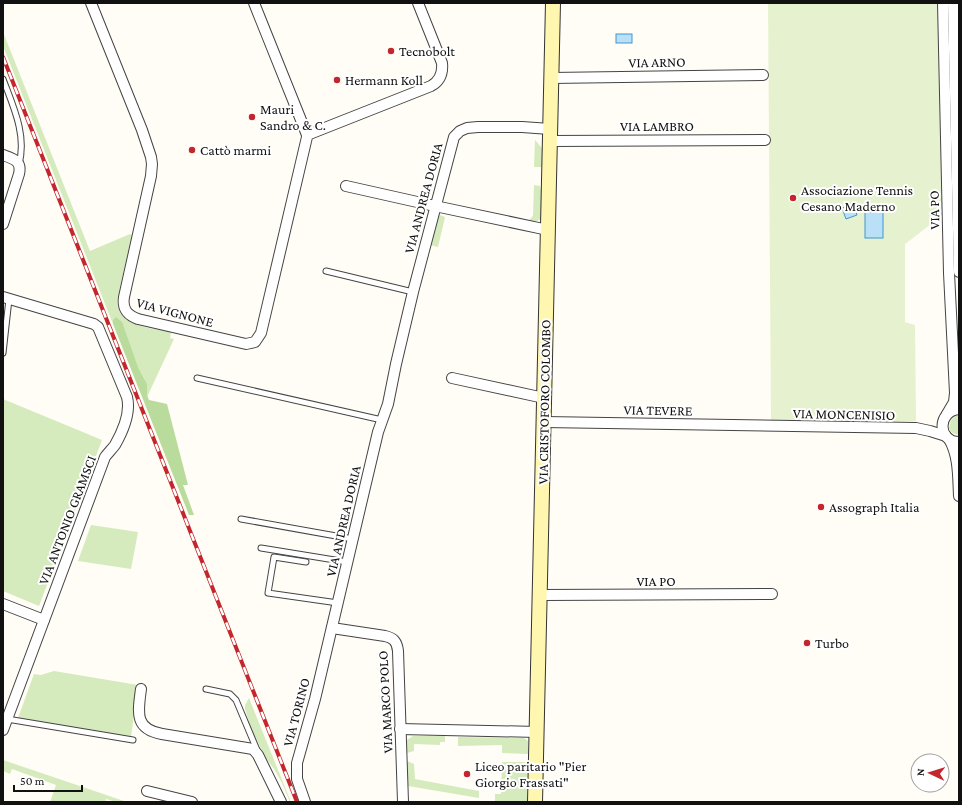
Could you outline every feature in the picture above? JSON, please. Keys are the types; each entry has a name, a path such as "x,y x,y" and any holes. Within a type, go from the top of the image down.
{"street":[{"name":"VIA VIGNONE","path":"91,3 142,130 152,160 152,176 123,301 124,310 130,316 246,344 250,344 259,338 306,145 307,135"},
{"path":"254,3 307,135 431,86 438,81 442,72 442,64 418,3"},
{"name":"VIA CRISTOFORO COLOMBO","path":"535,802 553,3"},
{"name":"VIA PO","path":"943,3 952,59"},
{"name":"VIA PO","path":"946,415 954,402 955,393 956,272 952,59 953,3"},
{"name":"VIA ARNO","path":"552,78 763,74"},
{"name":"VIA ANDREA DORIA","path":"332,628 378,432 388,404 413,292 454,137 460,131 467,128 478,127 522,127 550,135"},
{"name":"VIA LAMBRO","path":"550,135 765,140"},
{"path":"3,155 14,159 19,164 19,174 3,224"},
{"path":"346,186 548,230"},
{"name":"VIA ANTONIO GRAMSCI","path":"3,730 105,458 115,444 125,423 128,412 128,402 98,327 94,324 50,310 6,298"},
{"path":"452,378 544,398"},
{"name":"VIA MONCENISIO","path":"916,428 935,424 951,411 959,409"},
{"path":"946,415 942,426 952,439 956,454 959,496"},
{"name":"VIA TEVERE","path":"544,422 772,427"},
{"name":"VIA MONCENISIO","path":"772,427 916,428 930,431 952,439"},
{"path":"958,473 959,462"},
{"name":"VIA PO","path":"540,595 772,594"},
{"path":"3,604 44,620"},
{"name":"VIA MARCO POLO","path":"332,628 385,636 395,642 398,651 403,802"},
{"name":"VIA TORINO","path":"305,802 297,779 296,768 315,699 332,628"},
{"path":"141,689 138,709 139,717 145,727 151,731 162,734 250,748 256,751 281,802"},
{"path":"400,729 537,732"},
{"path":"147,791 192,802"}],"lane":[{"path":"3,79 20,130 22,147 19,164"},
{"path":"326,271 413,292"},
{"path":"3,353 6,298"},
{"path":"197,378 382,420"},
{"path":"241,519 353,539"},
{"path":"261,548 347,562"},
{"path":"306,562 274,557 268,593 338,603"},
{"path":"206,688 230,694 236,700 258,755"},
{"path":"7,719 133,740"}],"green space":[{"path":"768,3 938,3 943,215 905,244 905,322 915,325 916,421 771,422"},
{"path":"3,32 90,251 130,234 132,235 117,300 118,309 122,316 136,325 171,332 170,338 174,339 147,397 145,380 134,357 113,322 113,324 3,46"},
{"path":"535,140 542,148 542,167 534,167"},
{"path":"534,185 540,186 543,199 542,218 532,222 528,221 533,216"},
{"path":"440,215 445,217 438,247 430,245 436,218"},
{"path":"116,317 122,322 138,367 147,384 147,395 149,400 167,404 188,485 183,485 194,515 189,515 113,324 113,320"},
{"path":"3,399 102,440 39,606 3,591"},
{"path":"955,416 959,416 959,435 952,433 949,428 951,420"},
{"path":"91,525 138,532 131,569 78,561"},
{"path":"54,671 138,685 131,737 18,718 34,674 41,675"},
{"path":"249,698 291,802 274,769 265,757 251,728 245,709 245,705"},
{"path":"413,736 445,736 445,742 440,742 440,745 414,744 414,751 407,753 407,740"},
{"path":"458,737 524,738 528,741 528,754 502,753 502,745 458,746"},
{"path":"3,760 127,802 116,802 106,799 105,802 50,802 56,785 12,769 10,774 3,771"},
{"path":"407,761 414,764 415,779 479,791 479,798 408,786"},
{"path":"502,762 528,762 527,802 495,801 495,794 501,794"}],"water":[{"path":"616,34 632,34 632,43 616,43"},
{"path":"853,204 857,215 846,219 842,208"},
{"path":"865,212 883,212 883,238 865,238"}],"railway":[{"path":"3,57 297,802"}],"place":[{"name":"Tecnobolt","path":"391,51"},
{"name":"Hermann Koll","path":"337,80"},
{"name":"Mauri Sandro & C.","path":"252,117"},
{"name":"Cattò marmi","path":"192,150"},
{"name":"Associazione Tennis Cesano Maderno","path":"793,198"},
{"name":"Assograph Italia","path":"821,507"},
{"name":"Turbo","path":"807,643"},
{"name":"Liceo paritario \"Pier Giorgio Frassati\"","path":"467,774"}]}
